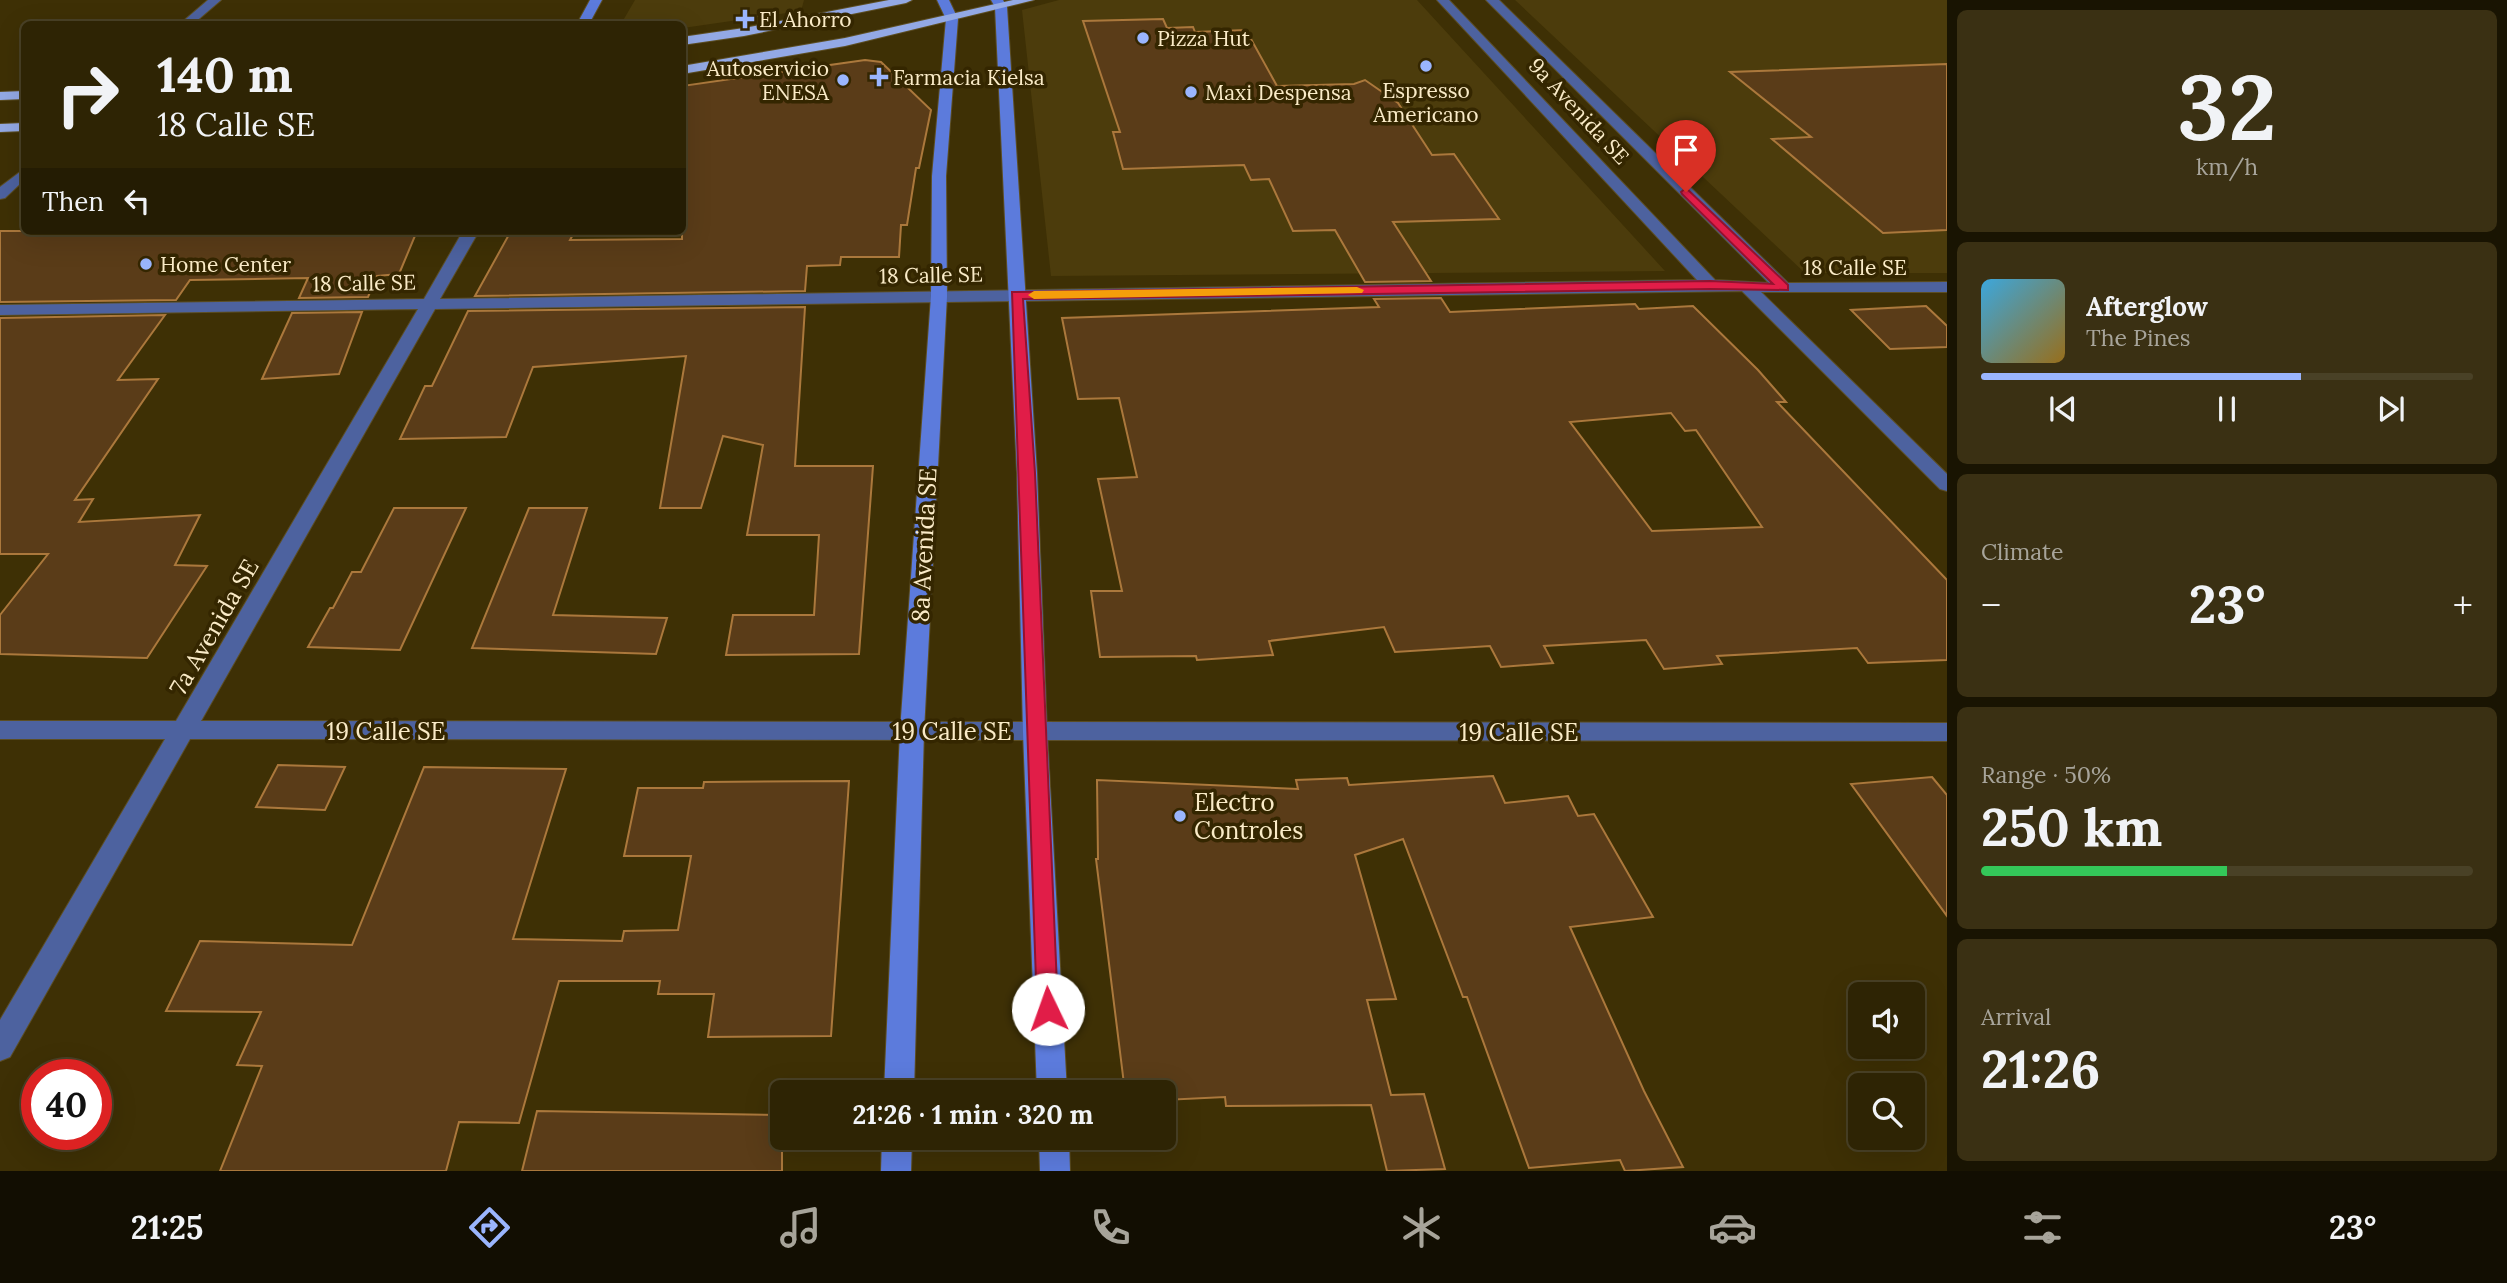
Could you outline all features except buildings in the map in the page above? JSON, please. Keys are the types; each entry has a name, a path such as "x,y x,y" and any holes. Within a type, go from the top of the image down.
{"highway":[{"path":"686,40 744,32 906,0"},
{"path":"686,69 819,47 947,9 1028,0"},
{"path":"0,96 21,95"},
{"path":"0,128 21,127"}],"street":[{"path":"190,21 215,0"},
{"path":"585,21 596,0"},
{"name":"9a Avenida SE","path":"1443,0 1710,285"},
{"name":"9a Avenida SE","path":"1492,0 1784,288"},
{"path":"999,3 1027,473 1035,732 1051,1080"},
{"name":"8a Avenida SE","path":"899,1080 912,731 939,296 939,176 947,9"},
{"path":"0,195 21,176"},
{"name":"7a Avenida SE","path":"0,1047 469,235"},
{"name":"18 Calle SE","path":"0,310 1710,285 1784,288 1947,287"},
{"path":"1748,287 1947,485"},
{"name":"19 Calle SE","path":"0,730 1947,732"},
{"path":"896,1171 897,1150"},
{"path":"1054,1150 1055,1171"}],"shaded area":[{"path":"635,0 804,0 801,11 686,28 686,21 623,21"},
{"path":"1059,0 1417,0 1665,271 1051,276 1022,10"},
{"path":"1515,0 1947,0 1947,273 1805,273"}],"slow traffic":[{"path":"1034,295 1357,290"}],"place":[{"name":"El Ahorro","path":"745,19"},
{"name":"Pizza Hut","path":"1143,38"},
{"name":"Espresso Americano","path":"1426,66"},
{"name":"Farmacia Kielsa","path":"879,77"},
{"name":"Autoservicio ENESA","path":"843,80"},
{"name":"Maxi Despensa","path":"1191,92"},
{"name":"Home Center","path":"146,264"},
{"name":"Electro Controles","path":"1180,816"}],"route":[{"path":"1048,1009 1035,732 1027,473 1016,295 1710,285 1784,288 1686,192"}]}
